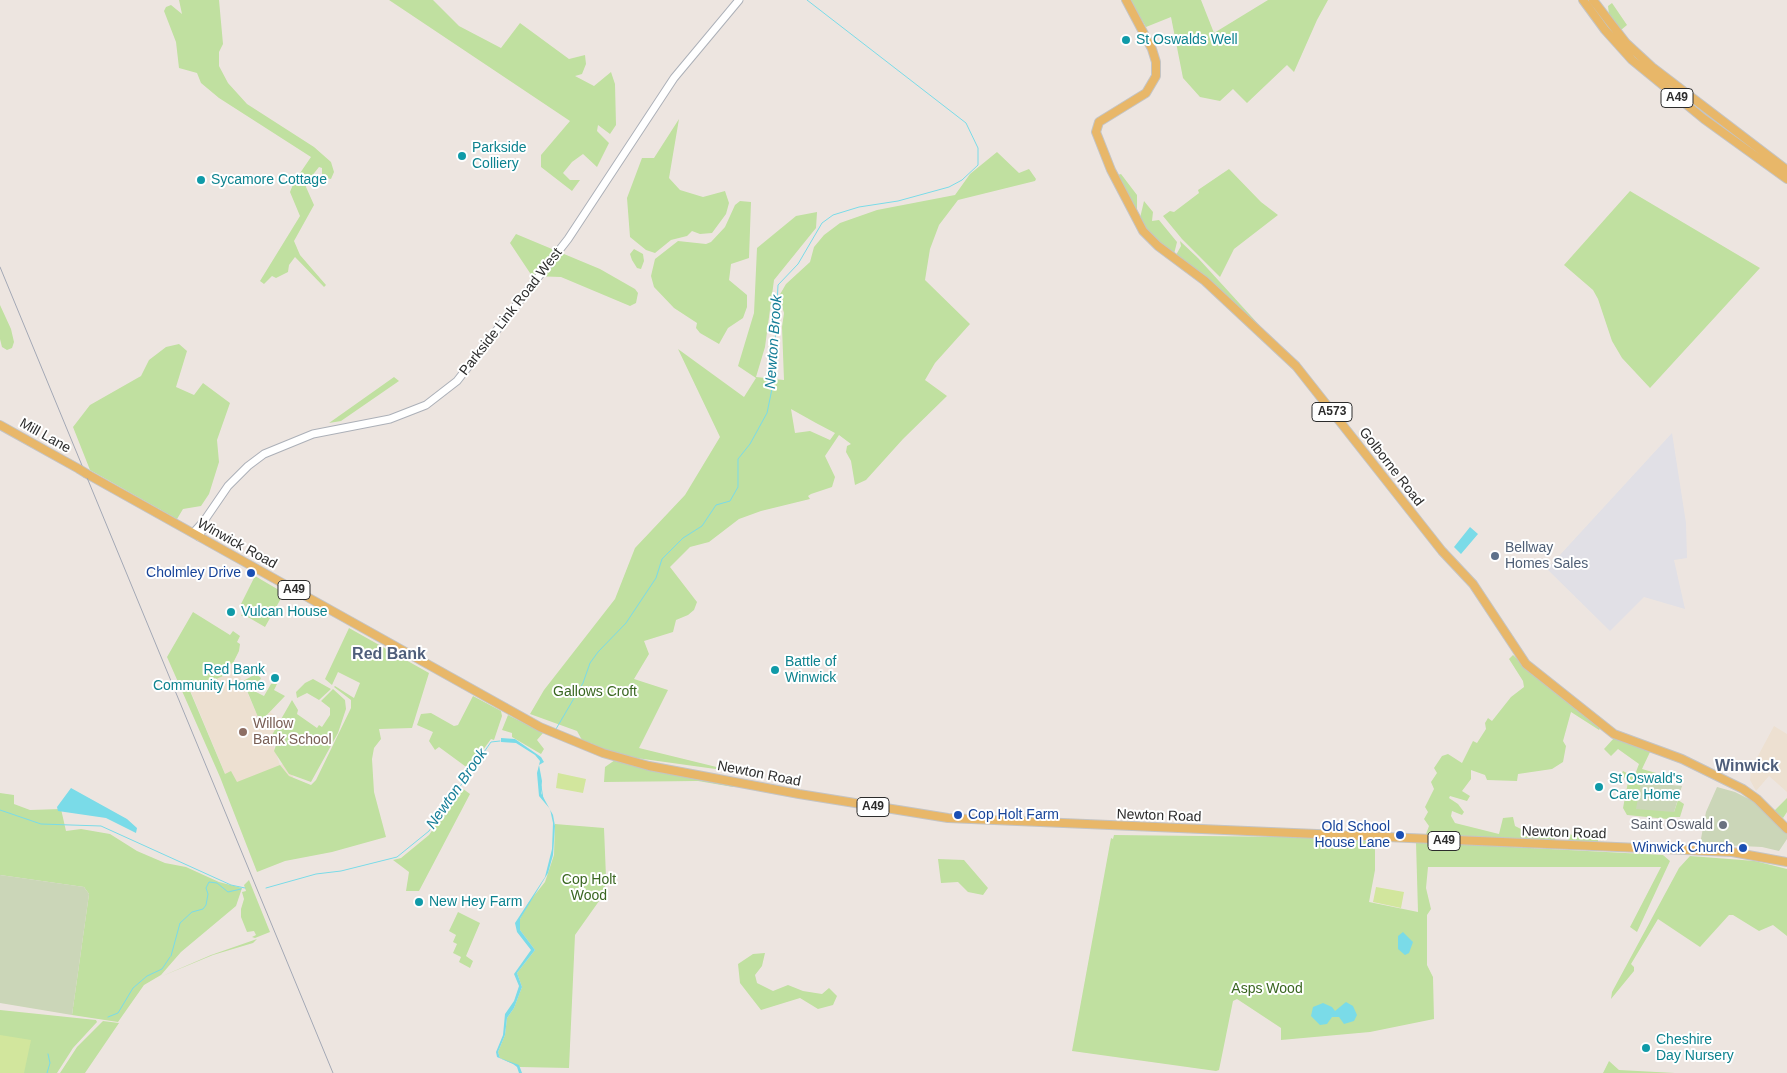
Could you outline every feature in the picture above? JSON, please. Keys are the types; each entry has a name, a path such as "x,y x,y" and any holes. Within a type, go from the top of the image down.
{"main road":[{"name":"Parkside Link Road West","path":"196,535 204,527 204,521 228,486 248,466 264,454 313,434 390,419 426,405 457,381 568,238 674,78 739,0"},
{"name":"Golborne Road","path":"1126,0 1147,37 1156,62 1156,76 1150,88 1104,118 1096,128 1098,140 1111,170 1142,231 1154,243 1205,281 1296,366 1442,551 1477,589 1526,664 1614,734 1682,759 1743,789 1757,799 1787,829"},
{"name":"A49","path":"1583,0 1605,30 1639,66 1704,119 1787,179"},
{"name":"A49","path":"1593,0 1626,43 1652,67 1787,170"},
{"name":"Mill Lane","path":"0,425 78,469"},
{"name":"Winwick Road","path":"78,469 540,727"},
{"name":"Newton Road","path":"540,727 603,754 649,766 818,798 948,818 1732,852 1787,862"}],"shaded area":[{"path":"1672,433 1686,523 1687,558 1674,560 1685,609 1644,597 1610,631 1547,569"},
{"name":"Willow Bank School","path":"227,646 258,717 264,718 270,712 283,720 273,744 280,765 287,762 320,844 229,783 174,651"},
{"path":"1774,726 1787,734 1787,792 1769,776 1756,791 1750,780 1751,769"}],"green space":[{"path":"179,0 219,0 223,44 219,52 219,66 228,83 247,104 314,147 331,162 334,172 331,179 322,177 322,168 319,167 307,182 306,187 314,205 294,241 300,255 326,285 324,287 295,257 289,265 288,272 276,278 272,276 264,284 260,281 300,216 290,192 294,182 311,157 219,98 201,83 197,73 179,68 176,42 164,11 166,7 171,5 182,14"},
{"path":"389,0 433,0 459,26 501,48 520,23 569,59 585,55 586,64 582,74 575,76 594,86 611,72 615,84 616,125 610,134 598,125 597,131 609,143 597,167 583,154 572,162 563,173 570,180 580,180 572,191 541,167 541,155 570,121"},
{"path":"1130,0 1201,0 1214,33 1268,0 1328,0 1294,72 1287,65 1247,103 1233,89 1220,101 1200,97 1183,78 1171,17 1146,27"},
{"path":"1612,3 1627,25 1621,30 1609,15 1608,6"},
{"path":"679,119 669,178 680,190 703,197 725,191 729,203 726,214 712,233 700,234 692,231 687,236 671,240 655,253 646,250 630,237 627,198 642,158 654,158"},
{"name":"Gallows Croft","path":"997,152 1019,173 1029,169 1036,179 1035,181 958,200 939,225 930,249 925,280 970,324 935,363 925,380 947,396 903,439 866,480 855,485 851,461 846,452 847,446 851,444 839,435 825,456 835,477 832,487 811,494 808,496 810,499 761,511 739,519 709,542 690,547 670,567 697,602 694,610 676,620 673,632 644,641 649,654 634,679 668,690 639,748 737,772 622,756 582,740 577,731 530,714 544,690 615,599 635,548 685,495 720,437 678,349 744,397 756,378 738,366 754,313 757,248 796,216 817,212 816,228 774,280 765,347 756,377 784,380 782,327 784,313 779,296 786,284 810,262 814,247 824,235 840,223 877,210 955,195 970,174","holes":["791,409 835,433 830,440 810,431 795,433"]},
{"path":"1229,169 1261,202 1278,215 1234,249 1220,277 1182,239 1163,216 1170,211 1174,212 1199,193 1198,190"},
{"path":"1121,174 1137,195 1137,212 1118,175"},
{"path":"1630,191 1760,268 1650,388 1622,358 1612,341 1598,299 1593,290 1564,265"},
{"path":"740,201 751,202 749,258 731,264 729,280 747,295 747,307 743,318 728,328 719,344 700,333 696,328 697,323 674,308 654,287 651,276 655,259 678,241 706,244 711,242 725,227 735,205"},
{"path":"1144,201 1153,212 1152,221 1159,220 1177,242 1174,254 1148,234 1140,218"},
{"path":"516,234 600,269 635,289 638,293 636,303 630,306 561,277 532,276 510,243"},
{"path":"1180,241 1261,327 1176,255 1181,246"},
{"path":"634,249 643,254 644,261 641,269 637,268 632,260 630,254"},
{"path":"0,305 11,329 14,342 12,348 7,350 2,347 0,339"},
{"path":"179,344 187,351 176,387 194,395 203,383 230,403 217,440 219,462 209,494 201,506 183,509 177,519 90,470 73,427 90,405 141,376 149,360 166,347"},
{"path":"394,377 399,381 341,421 329,423"},
{"path":"255,576 284,593 265,627 246,616 241,616 246,607 241,604"},
{"path":"193,612 230,635 233,631 240,636 237,642 240,644 239,651 233,663 220,668 223,676 190,691 225,774 231,771 237,782 280,765 289,776 311,785 316,780 351,708 351,700 334,687 354,698 360,683 338,672 332,685 325,679 349,628 429,673 412,728 379,729 381,739 374,748 372,759 374,792 386,837 332,852 285,861 257,872 220,777 167,657"},
{"path":"1513,655 1541,681 1601,727 1599,730 1571,712 1563,741 1566,746 1563,762 1552,769 1518,774 1517,781 1487,780 1485,775 1471,770 1471,779 1462,791 1470,796 1467,801 1450,796 1449,798 1458,804 1464,812 1462,815 1452,811 1451,816 1455,823 1499,834 1503,818 1513,817 1515,826 1521,829 1522,835 1529,836 1529,828 1542,828 1546,832 1551,832 1556,841 1426,834 1429,826 1424,819 1428,812 1425,807 1434,789 1431,782 1437,773 1434,768 1442,756 1448,754 1462,763 1473,741 1477,743 1486,729 1485,723 1488,718 1492,721 1511,697 1524,687 1523,681 1509,659"},
{"path":"256,674 261,678 254,691 264,696 271,684 275,683 277,684 274,690 285,696 264,718 258,717 243,681"},
{"path":"313,679 331,689 319,700 307,693 297,698 296,692 305,683"},
{"path":"333,689 345,700 346,709 338,733 311,782 289,774 274,751 277,742 272,739 272,735 292,700 298,710 297,714 317,728 319,725 322,727 330,715 330,708 321,701"},
{"path":"473,696 501,711 502,716 494,740 491,739 469,769 439,747 435,750 429,741 433,732 417,725 421,714 431,713 454,726 458,725"},
{"path":"508,715 543,733 537,740 544,749 541,754 512,737 512,733 502,730"},
{"path":"1614,738 1650,752 1642,769 1656,773 1653,783 1641,782 1674,812 1678,800 1684,804 1680,817 1667,819 1627,815 1623,808 1628,782 1621,774 1623,771 1634,777 1639,764 1618,749 1611,756 1604,749"},
{"path":"615,760 734,785 733,787 698,781 604,782 605,767"},
{"path":"558,773 586,779 583,793 556,788"},
{"path":"1641,782 1682,786 1674,812 1636,809"},
{"path":"1717,787 1735,792 1757,803 1787,834 1787,839 1779,851 1762,847 1700,844 1706,812"},
{"path":"462,788 470,794 419,891 406,891 409,872 393,860 401,858 429,835"},
{"path":"0,793 14,795 14,804 30,810 61,809 66,831 81,829 110,834 137,851 165,863 186,867 219,882 242,888 236,906 181,952 161,975 144,985 118,1022 72,1015 89,894 84,887 0,875"},
{"path":"1787,798 1787,812 1783,818 1774,811"},
{"name":"Cop Holt Wood","path":"555,824 604,828 606,877 604,894 575,935 569,1068 520,1067 500,1058 498,1052 505,1035 507,1018 514,1008 522,987 517,973 535,950 520,930 520,919 529,902 545,882 554,855"},
{"path":"1585,831 1598,834 1598,844 1569,844 1568,834 1578,836"},
{"name":"Asps Wood","path":"1114,835 1375,838 1375,870 1369,902 1418,912 1416,842 1663,855 1670,861 1637,932 1630,927 1661,867 1428,867 1426,888 1431,909 1427,915 1427,965 1433,977 1434,1019 1370,1032 1281,1040 1281,1028 1237,999 1233,1001 1219,1070 1216,1071 1072,1051 1111,838 1113,839"},
{"path":"1690,856 1755,861 1787,869 1787,936 1773,925 1759,931 1733,915 1729,915 1700,947 1658,919 1631,964 1634,967 1634,971 1611,999 1612,992 1679,868"},
{"path":"938,859 964,860 988,888 983,895 968,892 958,882 941,883"},
{"path":"0,875 84,887 89,894 72,1015 0,1003"},
{"path":"249,880 270,932 255,938 252,937 256,935 254,931 247,932 241,917 244,899 242,892 246,891 244,885"},
{"path":"1376,887 1404,892 1401,908 1373,902"},
{"path":"458,912 480,923 466,956 473,961 470,968 459,962 461,957 453,953 457,944 453,942 456,935 449,931"},
{"path":"257,939 253,943 213,955 160,977 211,955"},
{"path":"765,953 762,966 755,975 757,983 773,991 788,985 803,991 822,994 829,988 837,996 833,1005 818,1009 800,998 761,1010 740,983 738,964 753,954"},
{"path":"0,1010 96,1020 97,1022 73,1048 57,1073 0,1073"},
{"path":"103,1021 119,1023 85,1073 60,1073 77,1047"},
{"path":"0,1035 31,1040 24,1073 0,1073"},
{"path":"1609,1061 1619,1070 1675,1073 1603,1073"}],"water":[{"path":"1470,527 1478,534 1461,554 1454,547"},
{"path":"501,738 515,739 541,757 544,762 539,765 540,761 535,755 516,743 501,742"},
{"path":"539,765 542,781 541,793 549,808 539,796 537,773"},
{"path":"71,788 127,819 137,828 136,833 106,818 58,811 57,807"},
{"path":"550,810 555,826 553,855 548,873 520,919 520,930 535,950 517,973 522,987 514,1008 507,1018 505,1035 498,1052 500,1058 519,1065 522,1073 519,1073 517,1067 497,1057 496,1052 503,1035 505,1014 514,1001 519,986 514,974 531,950 517,932 515,923 545,877 552,849 553,823"},
{"path":"1403,932 1413,942 1409,953 1405,955 1398,949 1398,936"},
{"path":"1346,1002 1353,1006 1357,1015 1354,1021 1344,1024 1339,1017 1332,1017 1327,1024 1320,1025 1311,1016 1313,1007 1323,1003 1332,1007 1335,1011"}],"waterway":[{"name":"Newton Brook","path":"556,729 583,683 590,663 626,623 656,578 662,559 683,538 702,526 716,505 730,501 738,487 738,459 750,444 767,413 773,384 778,285 798,264 822,223 833,215 859,207 898,201 949,187 962,180 978,165 978,148 966,123 807,0"},
{"name":"Newton Brook","path":"266,888 316,874 341,871 397,857 429,831 491,742 500,741"},
{"name":"Newton Brook","path":"541,786 543,799"},
{"name":"Newton Brook","path":"0,810 41,824 101,826 231,885 245,888"},
{"path":"171,956 180,923 192,912 203,909 206,905 208,894 206,888 209,882 217,883 228,892 241,889"},
{"path":"108,1017 118,1013 133,988 147,976 162,969 170,957"},
{"path":"47,1073 50,1063 48,1054"}],"railway":[{"path":"0,267 333,1073"}],"place":[{"name":"St Oswalds Well","path":"1126,40"},
{"name":"Parkside Colliery","path":"462,156"},
{"name":"Sycamore Cottage","path":"201,180"},
{"name":"Bellway Homes Sales","path":"1495,556"},
{"name":"Cholmley Drive","path":"251,573"},
{"name":"Vulcan House","path":"231,612"},
{"name":"Battle of Winwick","path":"775,670"},
{"name":"Red Bank Community Home","path":"275,678"},
{"name":"Willow Bank School","path":"243,732"},
{"name":"St Oswald's Care Home","path":"1599,787"},
{"name":"Cop Holt Farm","path":"958,815"},
{"name":"Saint Oswald","path":"1723,825"},
{"name":"Old School House Lane","path":"1400,835"},
{"name":"Winwick Church","path":"1743,848"},
{"name":"New Hey Farm","path":"419,902"},
{"name":"Cheshire Day Nursery","path":"1646,1048"}],"district":[{"name":"Red Bank","path":"389,655"},
{"name":"Winwick","path":"1747,767"}]}
